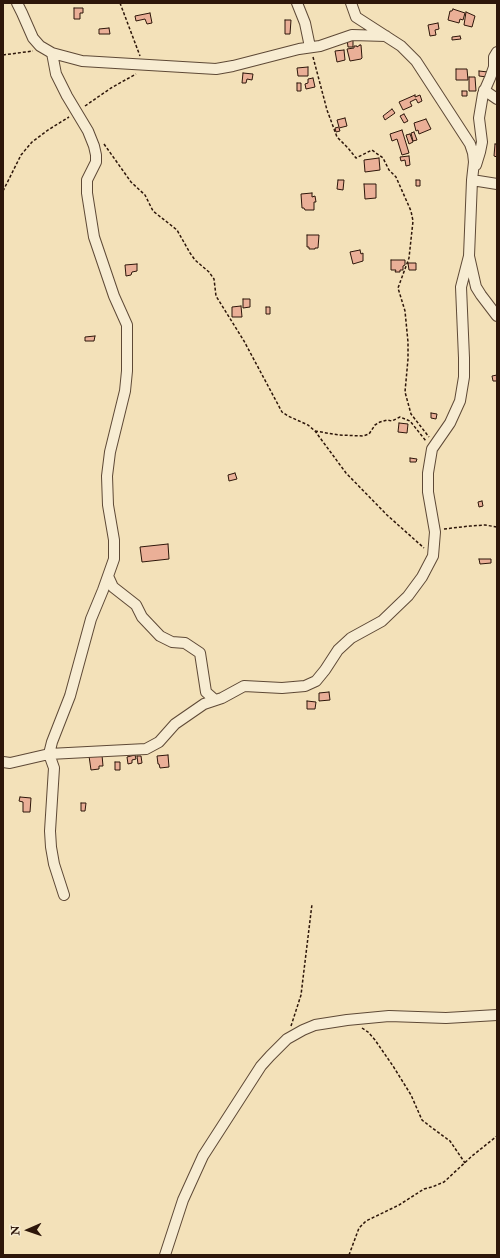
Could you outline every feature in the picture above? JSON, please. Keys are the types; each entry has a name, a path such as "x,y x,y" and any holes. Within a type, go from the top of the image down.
{"street":[{"path":"16,3 36,42 48,52 82,61 216,69 320,46 352,35 386,36"},
{"path":"297,3 305,23 310,47"},
{"path":"3,762 10,763 49,754 146,749 159,742 175,724 204,704 244,686 294,688 305,686 316,681 342,646 351,638 382,621 408,596 422,577 433,556 435,532 428,492 428,473 433,447 450,423 460,401 464,377 461,287 469,256 473,153 470,144 416,61 401,46 356,17 351,3"},
{"path":"48,52 56,74 67,96 88,131 96,155 96,162 87,180 87,193 94,237 112,289 127,325 127,371 125,391 111,446 107,476 108,505 114,540 114,559 91,619 70,696 52,742 49,754 54,768 50,831 51,847 54,864 64,895"},
{"path":"472,176 482,142 479,118 484,90 494,67 494,57 497,52"},
{"path":"484,90 497,100"},
{"path":"472,176 497,184"},
{"path":"469,256 476,287 497,316"},
{"path":"108,576 113,587 136,605 142,617 160,636 172,642 185,643 200,653 206,692 215,700"},
{"path":"165,1255 183,1200 203,1156 261,1066 287,1039 315,1025 352,1019 396,1016 446,1018 497,1014"}],"path":[{"path":"120,3 143,65"},
{"path":"310,47 327,110 337,137 356,158 372,150 383,158 389,170 396,177 411,211 413,222 409,258 398,288 405,311 408,342 408,359 404,392 411,414 433,447"},
{"path":"3,55 48,52"},
{"path":"3,191 21,155 32,142 127,78 154,66"},
{"path":"104,144 131,182 145,195 153,211 177,230 195,260 209,272 214,279 216,296 244,341 282,412 315,430 346,473 398,526 433,556"},
{"path":"315,430 363,436 369,434 380,422 387,420 392,421 400,416 410,421 433,447"},
{"path":"435,532 446,528 463,526 485,525 497,527"},
{"path":"287,1039 301,995 312,904"},
{"path":"352,1019 375,1040 411,1095 422,1120 450,1141 465,1163"},
{"path":"349,1255 358,1228 366,1221 399,1205 424,1189 444,1182 497,1136"}],"building":[{"path":"74,8 83,8 83,13 80,13 80,19 74,19"},
{"path":"453,9 465,13 463,20 460,19 459,23 448,20 450,11"},
{"path":"466,12 475,16 472,27 464,25"},
{"path":"150,13 152,23 147,24 145,19 136,21 135,16"},
{"path":"285,20 291,20 290,34 285,34"},
{"path":"438,23 439,29 435,30 436,35 430,36 428,25"},
{"path":"109,28 110,34 99,34 99,29"},
{"path":"460,36 461,39 452,40 452,37"},
{"path":"347,39 353,39 353,47 348,47"},
{"path":"360,45 362,58 350,61 347,49"},
{"path":"344,50 345,60 337,62 335,51"},
{"path":"308,67 308,76 298,76 297,68"},
{"path":"456,69 467,69 468,80 456,80"},
{"path":"479,71 488,72 487,77 479,76"},
{"path":"243,73 253,74 252,80 247,79 246,83 242,83"},
{"path":"469,77 475,77 476,91 469,91"},
{"path":"313,78 315,87 306,89 305,84 308,83 308,79"},
{"path":"297,83 301,83 301,91 297,91"},
{"path":"462,91 467,91 467,96 462,96"},
{"path":"415,95 415,97 420,95 422,101 418,103 416,99 410,102 412,106 403,110 399,102"},
{"path":"392,109 395,113 385,120 383,116"},
{"path":"404,114 408,121 404,123 400,116"},
{"path":"345,118 347,126 339,128 340,131 336,132 335,128 339,127 337,120"},
{"path":"426,119 431,129 419,134 418,130 416,131 414,123"},
{"path":"402,130 409,153 402,155 397,139 392,141 390,134"},
{"path":"414,132 417,140 413,141 411,133"},
{"path":"410,134 413,142 409,144 406,135"},
{"path":"495,144 497,144 497,157 494,156"},
{"path":"409,156 410,165 406,166 405,160 401,161 400,157"},
{"path":"379,158 380,170 365,172 364,160"},
{"path":"338,180 344,180 343,190 337,189"},
{"path":"416,180 420,180 420,186 416,186"},
{"path":"364,184 376,184 376,198 365,199"},
{"path":"312,193 312,197 315,196 316,202 314,202 314,210 305,210 302,208 301,194"},
{"path":"307,235 319,235 318,248 309,249 309,247 307,247"},
{"path":"360,250 361,254 363,253 363,261 353,264 350,252"},
{"path":"391,260 405,260 403,270 400,270 400,272 395,272 396,270 391,270"},
{"path":"408,263 416,263 416,270 409,270"},
{"path":"137,264 137,271 126,276 125,265"},
{"path":"243,299 250,299 250,307 243,308"},
{"path":"241,306 242,317 232,317 232,307"},
{"path":"266,307 270,307 270,314 266,314"},
{"path":"95,336 94,341 85,341 85,337"},
{"path":"497,375 497,381 493,381 492,376"},
{"path":"431,413 437,414 436,419 431,418"},
{"path":"399,423 408,424 407,433 398,432"},
{"path":"410,458 417,459 416,462 410,462"},
{"path":"235,473 237,479 229,481 228,475"},
{"path":"482,501 483,506 479,507 478,502"},
{"path":"168,544 169,559 142,562 140,547"},
{"path":"479,559 491,559 491,563 480,564"},
{"path":"329,692 330,700 319,701 319,693"},
{"path":"307,701 316,702 315,709 307,709"},
{"path":"102,755 103,766 99,766 99,769 91,770 89,756"},
{"path":"135,755 136,759 132,760 132,763 128,764 127,757"},
{"path":"168,755 169,767 160,768 157,756"},
{"path":"137,756 141,756 142,763 138,764"},
{"path":"115,762 120,762 120,770 115,770"},
{"path":"20,797 31,798 30,812 23,812 23,802 19,801"},
{"path":"81,803 86,803 85,811 81,811"}]}
